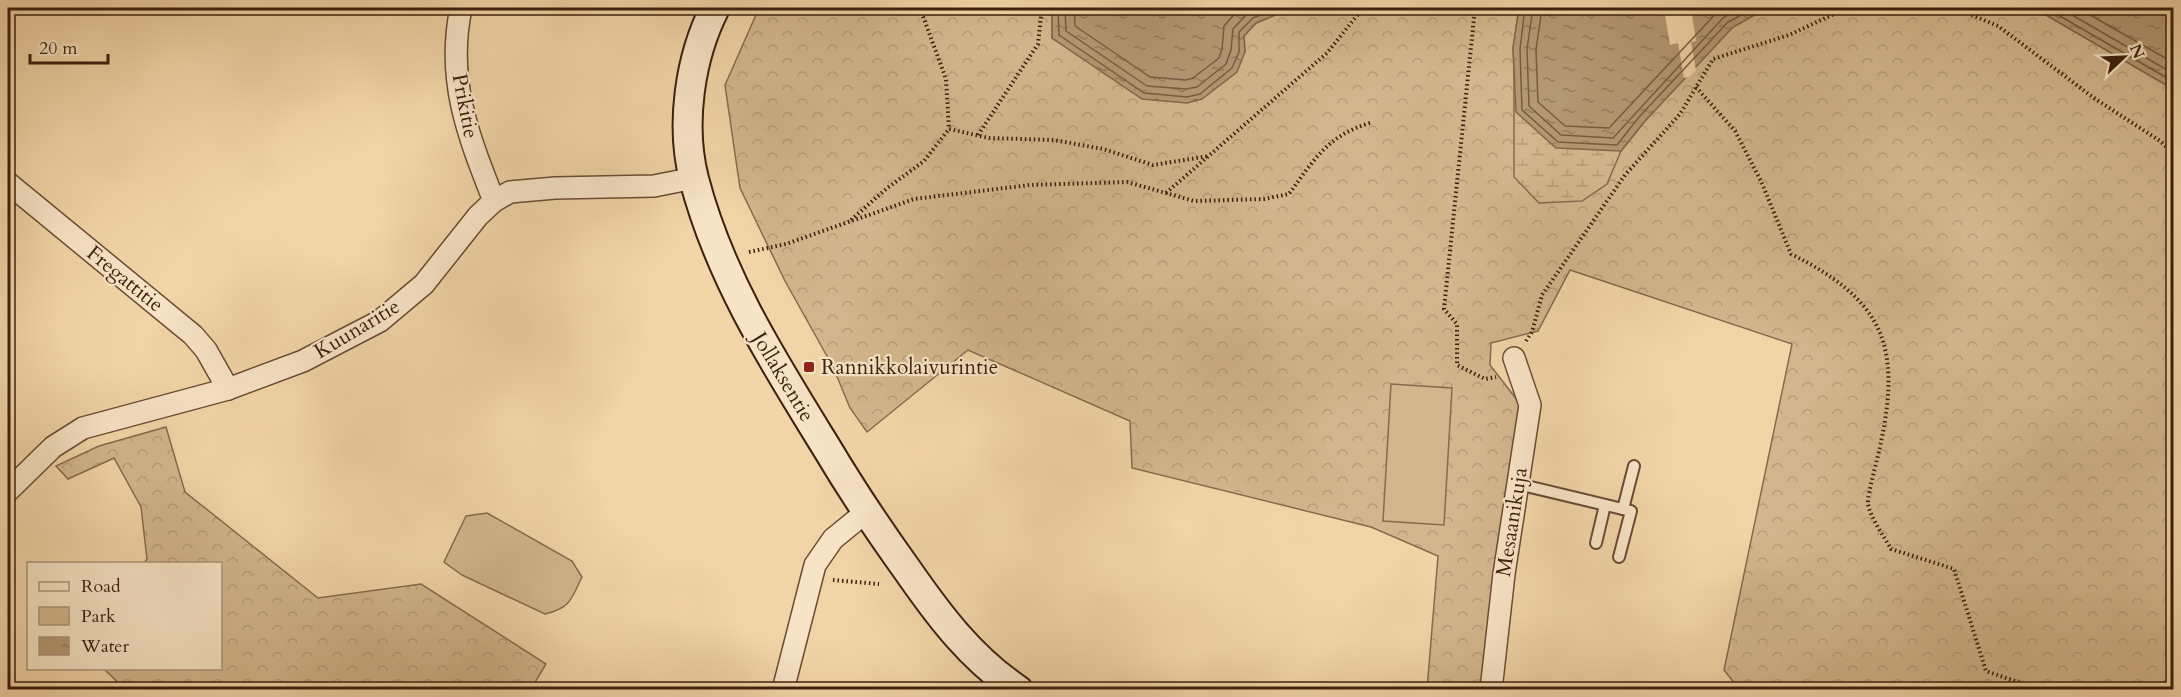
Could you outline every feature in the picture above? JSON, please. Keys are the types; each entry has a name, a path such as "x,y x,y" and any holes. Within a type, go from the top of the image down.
{"main road":[{"name":"Jollaksentie","path":"715,8 701,34 692,78 688,123 694,178 740,303 866,512 949,630 989,671 1018,690"}],"street":[{"name":"Prikitie","path":"461,8 456,68 465,128 494,201"},
{"name":"Kuunaritie","path":"8,491 53,447 83,428 228,389 303,361 380,321 424,284 478,216 494,201 510,192 654,186 694,178"},
{"name":"Fregattitie","path":"8,183 193,335 206,350 228,389"},
{"name":"Mesaanikuja","path":"1491,690 1504,574 1530,405 1514,358"},
{"path":"783,690 815,565 833,539 866,512"}],"lane":[{"path":"1623,509 1634,466"},
{"path":"1518,484 1631,511 1619,557"},
{"path":"1596,543 1605,505"}],"path":[{"path":"848,222 886,189 924,161 949,129 946,79 920,8"},
{"path":"978,135 1038,44 1042,8"},
{"path":"1166,193 1327,52 1363,8"},
{"path":"1475,8 1444,309 1457,324 1457,365 1485,380 1506,375 1514,358 1532,332 1542,295 1625,176 1680,114 1713,59 1789,35 1847,8"},
{"path":"1955,8 1998,26 2094,98 2160,141 2174,154"},
{"path":"1696,87 1735,131 1761,181 1791,254 1821,269 1859,298 1884,337 1890,384 1885,425 1868,504 1891,549 1954,569 1986,671 2041,690"},
{"path":"745,253 786,244 914,200 1030,185 1127,182 1194,201 1264,199 1289,194 1311,161 1328,146 1352,128 1370,123"},
{"path":"949,129 978,135 1054,141 1093,147 1153,165 1209,156"},
{"path":"809,587 827,580 879,584"}],"green space":[{"path":"759,8 1052,8 1052,38 1083,57 1245,52 1244,36 1256,23 1292,8 1519,8 1513,48 1516,112 1621,151 1644,122 1733,27 1767,8 2034,8 2173,89 2173,689 1739,689 1724,670 1792,344 1570,270 1538,331 1491,343 1490,365 1521,405 1481,689 1427,689 1438,556 1371,527 1132,468 1130,421 968,350 867,432 850,408 833,367 785,281 740,188 725,85"},
{"path":"1514,72 1644,122 1621,151 1607,184 1582,201 1539,203 1514,177"},
{"path":"1391,384 1452,388 1444,525 1383,521"},
{"path":"166,427 185,492 318,598 421,584 546,664 531,689 125,689 105,670 222,670 222,562 145,562 147,559 141,507 114,458 68,479 56,466 99,446"},
{"path":"487,513 572,561 582,577 569,602 554,612 545,614 462,575 444,562 466,516"}],"water":[{"path":"1052,8 1292,8 1256,23 1244,36 1245,52 1237,72 1202,99 1187,103 1142,99 1052,38"},
{"path":"1519,8 1767,8 1733,27 1644,122 1621,151 1556,148 1516,112 1513,48"},
{"path":"2034,8 2173,8 2173,89"}],"pier":[{"path":"1664,8 1691,8 1696,41 1691,42 1696,70 1689,77 1684,78 1678,43 1670,45"}],"place":[{"name":"Rannikkolaivurintie","path":"809,367"}]}
